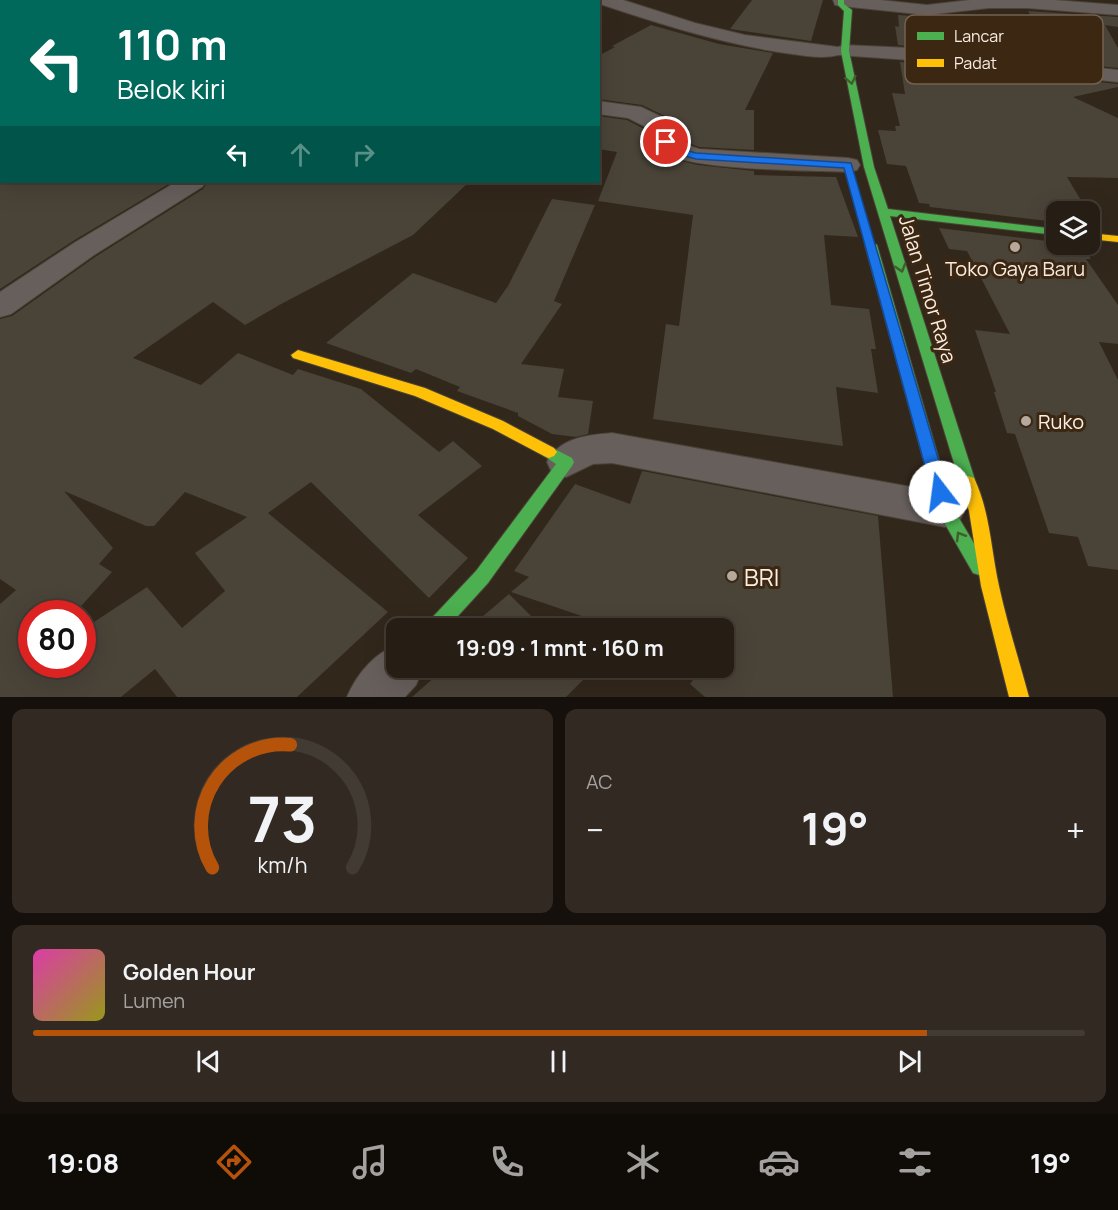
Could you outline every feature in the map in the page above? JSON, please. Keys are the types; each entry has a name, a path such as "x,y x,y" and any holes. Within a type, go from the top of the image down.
{"main road":[{"name":"Jalan Timor Raya","path":"841,2 848,10 835,55 977,511 990,586 1018,697"},
{"path":"883,212 1046,231"},
{"name":"Jalan Timor Raya","path":"867,232 945,510 990,586"},
{"path":"1100,237 1118,238"},
{"path":"298,355 420,392 498,425 566,462 482,577 444,618"}],"street":[{"path":"606,0 748,42 835,55 905,54"},
{"path":"841,2 879,3 934,10 1026,1 1074,3 1118,10"},
{"path":"876,36 879,3"},
{"path":"1103,75 1118,76"},
{"path":"1103,80 1118,85"},
{"path":"600,107 633,112 658,124 666,142 671,147 696,156 849,165"},
{"path":"0,307 84,249 191,183"},
{"path":"566,462 586,450 612,448 945,510"},
{"path":"372,697 390,678"}],"building":[{"path":"752,0 823,0 811,41 730,29"},
{"path":"1028,11 1088,15 1030,15"},
{"path":"898,15 905,15 905,46 898,45 895,26 899,27"},
{"path":"1103,16 1118,17 1118,27 1105,25 1118,48 1118,68 1103,66"},
{"path":"651,25 719,44 773,53 745,110 754,110 754,150 699,147 681,140 667,117 642,105 600,99 600,55 615,47 612,46"},
{"path":"900,62 905,63 905,84 1118,84 1118,87 1073,97 1118,118 1118,178 1067,177 1081,201 1046,201 1046,221 930,207 929,204 919,203 906,166 887,164 878,130 896,131 895,126 900,126 892,93 905,94"},
{"path":"600,116 627,120 646,130 659,151 677,160 698,165 754,171 754,175 836,177 858,237 824,235 831,305 869,309 876,349 871,349 878,393 836,387 843,446 653,419 666,324 679,326 693,215 598,201 617,152 600,149"},
{"path":"0,183 170,183 73,241 0,289"},
{"path":"207,183 468,183 413,235 245,325 213,302 133,358 201,385 238,353 293,375 298,369 361,389 439,452 453,441 482,466 418,515 468,558 429,598 311,482 268,513 388,612 297,697 177,697 155,669 121,697 0,697 0,604 16,590 0,579 0,319 12,316 95,257 203,189","holes":["64,491 146,526 154,526 185,492 247,517 195,553 225,591 182,628 147,587 96,621 96,678 18,678 18,600 87,600 112,572 99,564 113,548"]},
{"path":"552,199 595,205 554,301 562,304 521,364 564,369 558,397 593,401 588,434 576,437 552,434 518,416 518,413 457,391 460,387 416,369 411,373 326,343 413,273 496,303 508,286"},
{"path":"939,228 1046,241 1046,255 1088,255 1091,259 1086,259 1118,305 1118,344 1099,342 1118,380 1118,570 1088,566 1078,537 1049,533 1015,434 1007,433 975,330 1010,334 967,251 949,249"},
{"name":"BRI","path":"642,471 878,516 893,697 705,697 690,684 694,678 734,678 734,618 588,618 511,592 529,577 514,571 575,484 630,504"},
{"path":"509,594 533,618 481,618"},
{"path":"434,678 585,678 566,697 412,697"}],"traffic: fast":[{"path":"841,0 841,5 848,10 845,51 869,167 968,483"},
{"path":"883,212 1046,231"},
{"path":"871,245 945,510 979,567"},
{"path":"444,618 482,577 566,462 549,452"}],"traffic: slow":[{"path":"1100,237 1118,239"},
{"path":"298,355 420,392 498,425 549,452"},
{"path":"968,483 977,511 990,586 1019,697"}],"place":[{"name":"Toko Gaya Baru","path":"1015,247"},
{"name":"Ruko","path":"1026,421"},
{"name":"BRI","path":"732,576"}],"route":[{"path":"666,142 678,151 696,156 848,165 940,492"}]}
